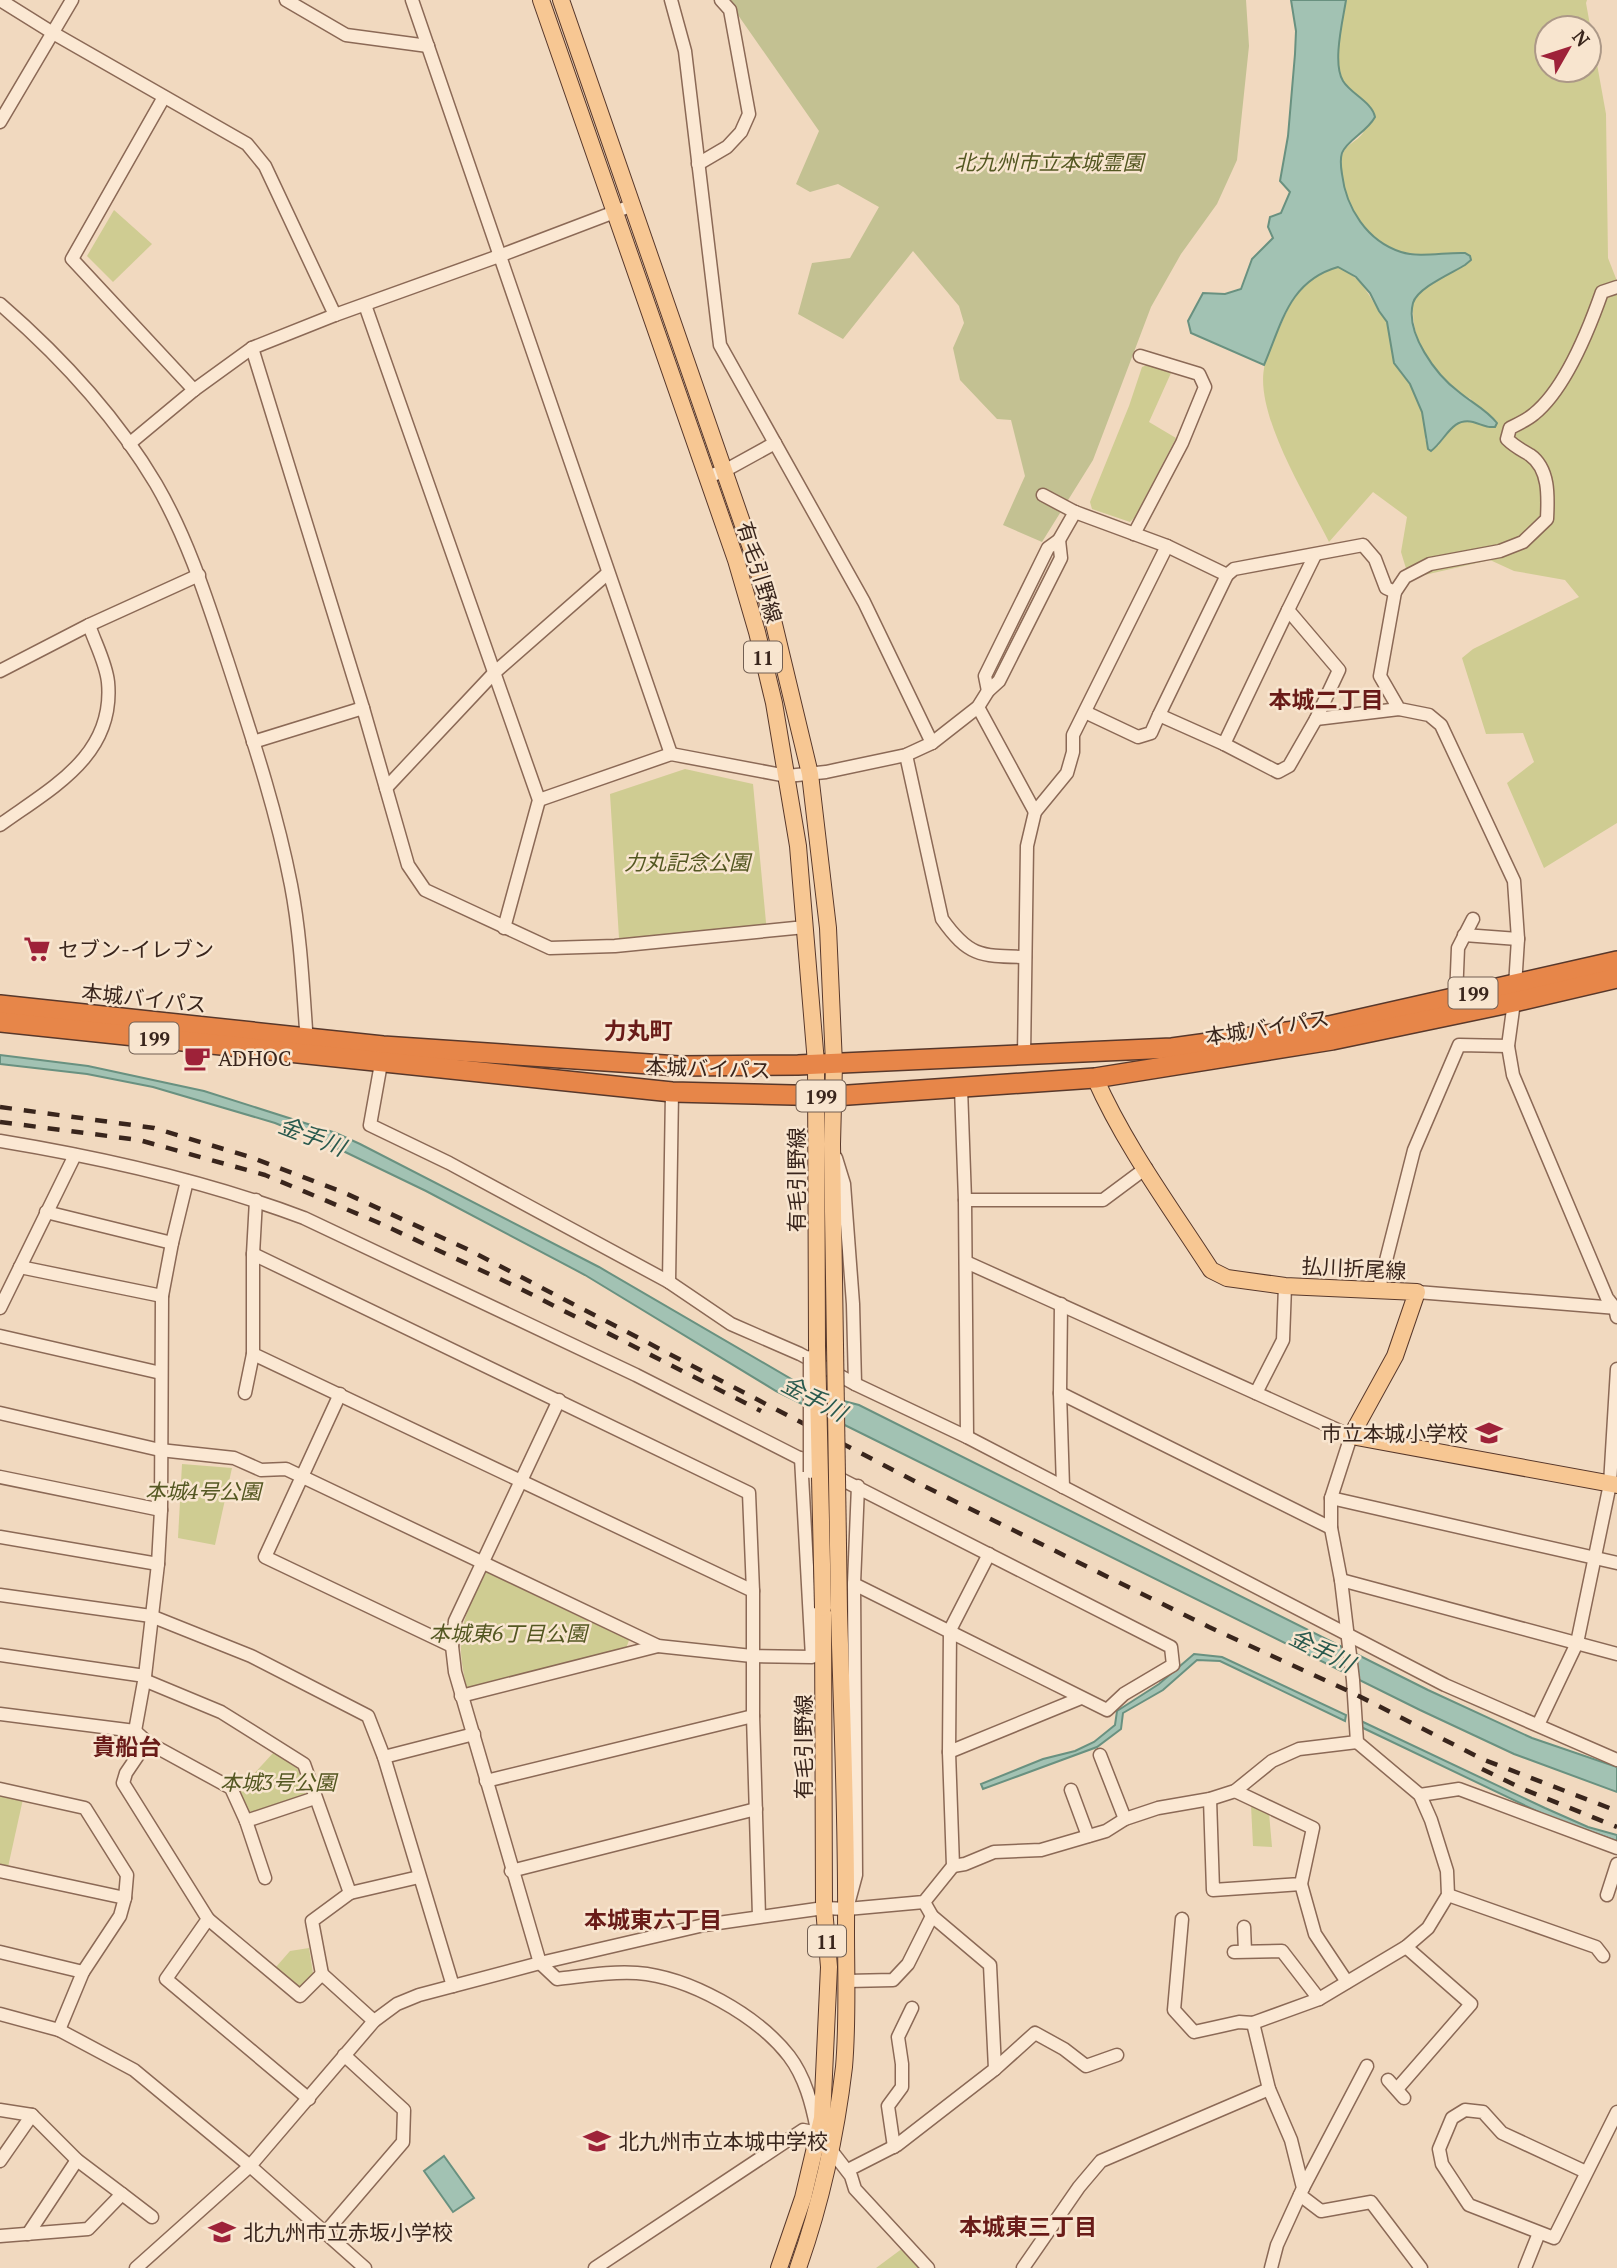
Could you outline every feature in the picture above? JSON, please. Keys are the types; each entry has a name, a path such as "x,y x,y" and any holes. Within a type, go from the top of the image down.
{"highway":[{"name":"本城バイパス","path":"0,1005 672,1092 825,1096 1096,1078 1332,1040 1514,993 1617,961"},
{"name":"本城バイパス","path":"382,1055 679,1066 798,1065 1185,1046 1329,1026 1456,997 1514,993 1617,978"},
{"name":"本城バイパス","path":"0,1022 307,1046"}],"main road":[{"name":"有毛引野線","path":"541,0 736,560 757,632 774,703 787,776 825,1063"},
{"name":"有毛引野線","path":"561,0 726,470 774,624 810,774 828,929 825,1096 813,1346 831,1609 847,1909 847,1981 844,2066 830,2149 812,2227 798,2268"},
{"name":"払川折尾線","path":"1096,1078 1103,1096 1146,1168 1211,1269 1227,1278 1285,1286 1379,1288 1417,1292 1395,1356 1351,1436"},
{"name":"有毛引野線","path":"779,2268 803,2198 822,2118 828,2029 829,1968 824,1908 818,1657 831,1609 835,1345 832,1144 825,1096"},
{"path":"1351,1436 1614,1485"}],"street":[{"path":"0,0 247,144 265,166 335,314"},
{"path":"0,122 72,0"},
{"path":"286,0 346,35 428,46"},
{"path":"412,0 671,754"},
{"path":"671,0 685,51 720,345 864,602 932,743"},
{"path":"698,164 727,147 741,132 748,114 730,10 721,0"},
{"path":"164,97 72,259 194,390"},
{"path":"129,444 194,390 252,348 335,314 633,205"},
{"path":"1399,709 1380,676 1395,592 1405,577 1430,564 1500,551 1523,542 1547,519 1548,494 1544,472 1532,457 1517,449 1507,439 1510,428 1534,414 1550,395 1572,362 1602,292 1617,287"},
{"path":"0,304 37,336 89,390 129,444 162,496 199,575 253,741 283,846 300,944 307,1046"},
{"path":"365,305 539,800 504,928"},
{"path":"252,348 363,708 408,865 425,890 550,948 615,946 805,927"},
{"path":"1134,534 1182,443 1205,387 1199,374 1140,356"},
{"path":"707,477 726,470 775,443"},
{"path":"1043,495 1075,512 1167,546 1227,575"},
{"path":"539,800 671,754 787,776 906,755 932,743 978,707 988,691 985,676 1048,548 1059,540 1075,512"},
{"path":"1085,712 1138,737 1151,733 1227,575 1234,569 1363,545 1375,559 1386,587 1395,592"},
{"path":"1024,1056 1027,846 1035,812 1067,773 1073,752 1073,735 1167,546"},
{"path":"1224,744 1315,555"},
{"path":"386,788 494,673 608,573"},
{"path":"0,671 89,625 199,575"},
{"path":"1159,715 1278,772 1289,766 1316,719 1339,670 1288,610"},
{"path":"0,824 71,773 94,747 107,714 108,680 89,625"},
{"path":"978,707 1035,812"},
{"path":"253,741 363,708"},
{"path":"1316,719 1399,709 1429,715 1441,725 1514,881 1518,939 1508,1046 1513,1075 1607,1298 1616,1311"},
{"path":"906,755 942,919 954,936 969,949 988,956 1025,957"},
{"path":"1456,997 1458,948 1473,919"},
{"path":"1464,935 1518,939"},
{"path":"1379,1288 1414,1150 1459,1045 1508,1046"},
{"path":"382,1055 370,1125 449,1163 669,1282 731,1324 800,1354 855,1384 967,1437 1444,1685 1617,1760"},
{"path":"961,1088 967,1437"},
{"path":"669,1282 672,1092"},
{"path":"0,1154 3,1141 132,1166 256,1200 304,1218 636,1374 1171,1647 1173,1665 1124,1694 1107,1710 854,1584"},
{"path":"832,1144 844,1184 853,1304 855,1384"},
{"path":"0,1308 75,1155"},
{"path":"965,1200 1103,1200 1146,1168"},
{"path":"135,1731 158,1564 161,1510 162,1296 187,1181"},
{"path":"245,1393 253,1353 256,1200"},
{"path":"46,1212 172,1243"},
{"path":"253,1254 749,1493 759,1916"},
{"path":"966,1262 1351,1436 1331,1498 1331,1528 1341,1580 1353,1680 1357,1742 1420,1795 1447,1871 1448,1895 1428,1928 1406,1947 1319,1999 1253,2023 1240,2022 1194,2032 1174,2010 1182,1919"},
{"path":"20,1267 162,1296"},
{"path":"1256,1393 1283,1339 1285,1286"},
{"path":"1417,1292 1616,1311"},
{"path":"1061,1304 1063,1486"},
{"path":"0,1336 161,1373"},
{"path":"810,1472 813,1346"},
{"path":"253,1353 753,1591"},
{"path":"1538,1725 1577,1643 1594,1558 1614,1485 1617,1369"},
{"path":"1060,1392 1331,1528"},
{"path":"340,1394 265,1557 452,1646"},
{"path":"559,1400 456,1621 452,1646 461,1696 540,1964 557,1979 639,1973 692,1987 718,1999 755,2023 788,2055 806,2087 818,2133 848,2170 855,2189 928,2268"},
{"path":"0,1413 160,1450 234,1458 261,1470 286,1469 658,1646 752,1656 818,1657 801,1458"},
{"path":"0,1477 161,1510"},
{"path":"847,1909 856,1875 854,1584 858,1486"},
{"path":"1331,1498 1617,1563"},
{"path":"0,1537 158,1564"},
{"path":"136,2268 250,2166 374,2021 397,2004 453,1986 704,1925 824,1908 847,1909 924,1902 953,1866 949,1752 950,1630 989,1554"},
{"path":"1341,1580 1617,1654"},
{"path":"0,1595 151,1616 251,1656 368,1716 453,1986"},
{"path":"461,1696 658,1646"},
{"path":"0,1655 144,1678 221,1712 304,1764 350,1893"},
{"path":"949,1752 1082,1698"},
{"path":"0,1714 135,1731 147,1742 231,1788 246,1821 265,1878"},
{"path":"486,1781 753,1716"},
{"path":"383,1757 474,1734"},
{"path":"147,1742 126,1773 123,1783 208,1919 300,1996 322,1974"},
{"path":"953,1866 994,1852 1041,1850 1105,1831 1125,1819 1158,1808 1210,1799 1235,1791 1272,1761 1299,1749 1357,1742"},
{"path":"1100,1755 1125,1819"},
{"path":"0,1789 85,1808 127,1875 120,1916 83,1972 58,2030"},
{"path":"1420,1795 1459,1789 1617,1848"},
{"path":"1071,1790 1088,1836"},
{"path":"1235,1791 1313,1828 1301,1884 1315,1934 1347,1982"},
{"path":"246,1821 315,1798"},
{"path":"1210,1799 1213,1890 1301,1884"},
{"path":"511,1871 756,1809"},
{"path":"1607,1895 1617,1864"},
{"path":"0,1871 125,1898"},
{"path":"374,2021 322,1974 312,1921 350,1893 419,1877"},
{"path":"1448,1895 1596,1947 1603,1956"},
{"path":"924,1902 932,1916 990,1965 995,2069"},
{"path":"847,1981 893,1980 908,1964 932,1916"},
{"path":"208,1919 166,1979 309,2099"},
{"path":"1244,1927 1240,1952 1282,1951 1319,1999"},
{"path":"1396,2089 1471,2004 1406,1947"},
{"path":"0,1952 83,1972"},
{"path":"894,2147 888,2106 902,2087 898,2037 912,2008"},
{"path":"0,2014 58,2030 134,2070 250,2166 365,2268"},
{"path":"1253,2023 1269,2088 1291,2140 1301,2191 1321,2211 1371,2202 1421,2268"},
{"path":"848,2170 894,2147 995,2069 1035,2032 1086,2066 1117,2055"},
{"path":"325,2233 403,2142 404,2110 344,2055"},
{"path":"1271,2268 1277,2245 1301,2191 1367,2066"},
{"path":"1023,2268 1079,2187 1101,2161 1269,2088"},
{"path":"0,2110 32,2115 77,2160 152,2217"},
{"path":"1586,2172 1502,2133 1483,2112 1465,2110 1452,2118 1439,2149 1442,2164 1469,2205 1553,2238 1617,2112"},
{"path":"0,2161 32,2115"},
{"path":"595,2268 803,2130 818,2133"},
{"path":"28,2234 77,2160"},
{"path":"0,2236 88,2228 122,2194"},
{"path":"1525,2268 1539,2233"}],"green space":[{"name":"北九州市立本城霊園","path":"731,0 1246,0 1249,46 1237,160 1217,204 1181,254 1151,307 1093,460 1042,542 1003,525 1025,476 1011,420 997,419 960,380 953,348 964,323 959,306 913,251 843,339 798,314 812,263 850,258 879,207 838,184 810,192 796,184 819,131 738,15"},
{"path":"1346,0 1587,0 1588,14 1533,14 1533,84 1601,84 1606,114 1608,258 1617,281 1617,823 1544,868 1507,783 1534,762 1523,733 1486,734 1462,658 1473,649 1579,597 1565,580 1514,571 1490,560 1420,576 1408,575 1401,552 1407,517 1373,492 1329,542 1284,455 1267,406 1263,384 1265,364 1288,310 1304,286 1318,275 1338,267 1362,285 1389,326 1397,365 1417,396 1422,410 1425,440 1438,446 1460,421 1477,423 1471,399 1439,375 1424,352 1418,340 1413,313 1413,302 1421,291 1465,265 1457,253 1416,254 1389,247 1365,227 1348,200 1343,185 1342,156 1363,133 1370,107 1347,87 1339,71 1341,29"},
{"path":"114,210 152,244 113,282 87,256"},
{"path":"1147,365 1171,373 1149,422 1176,438 1130,522 1092,509 1090,502 1142,367"},
{"name":"力丸記念公園","path":"685,769 753,784 767,933 619,938 610,794"},
{"name":"本城4号公園","path":"182,1464 232,1468 215,1545 178,1538"},
{"name":"本城東6丁目公園","path":"486,1572 629,1640 626,1649 467,1689 461,1654 463,1628"},
{"name":"本城3号公園","path":"274,1752 298,1769 307,1798 255,1814 245,1809 238,1791"},
{"path":"0,1794 23,1799 8,1867 0,1865"},
{"path":"1251,1805 1269,1813 1272,1847 1253,1846"},
{"path":"309,1948 313,1973 305,1986 298,1987 276,1967 290,1951"},
{"path":"903,2248 920,2268 876,2268"}],"water":[{"path":"1291,0 1346,0 1339,41 1340,73 1343,81 1370,107 1375,117 1345,148 1341,158 1344,187 1360,222 1378,240 1401,252 1424,255 1465,253 1470,256 1471,260 1465,265 1436,281 1416,297 1412,315 1418,340 1432,364 1450,385 1493,418 1497,423 1495,427 1465,421 1449,430 1431,451 1428,449 1422,412 1410,384 1394,363 1387,322 1370,293 1356,277 1338,267 1308,282 1298,293 1282,319 1264,365 1191,333 1188,321 1203,293 1225,294 1241,289 1252,259 1273,238 1268,227 1270,217 1281,213 1290,192 1280,181 1288,136 1295,54 1296,31"},
{"name":"金手川","path":"0,1055 88,1066 204,1091 336,1133 599,1267 817,1394 859,1405 1428,1690 1532,1738 1617,1767 1617,1792 1514,1754 1420,1710 776,1391 585,1275 426,1191 341,1150 275,1123 153,1087 87,1074 0,1064"},
{"path":"1194,1654 1222,1657 1346,1715 1345,1721 1220,1661 1197,1660 1163,1690 1123,1713 1121,1729 1097,1747 983,1789 981,1784 1094,1742 1115,1725 1117,1711 1159,1684"},
{"path":"1361,1721 1545,1808 1588,1827 1617,1835 1617,1841 1547,1816 1361,1727"},
{"path":"444,2156 474,2198 453,2212 424,2171"}],"railway":[{"path":"0,1107 154,1128 250,1157 345,1193 467,1249 926,1487 1209,1627 1353,1693 1482,1759 1617,1811"},
{"path":"0,1122 139,1140 265,1175 377,1222 515,1286 761,1411"},
{"path":"1482,1769 1523,1789 1617,1827"}],"place":[{"name":"セブン-イレブン","path":"37,949"},
{"name":"ADHOC","path":"197,1058"},
{"name":"市立本城小学校","path":"1489,1433"},
{"name":"北九州市立本城中学校","path":"597,2141"},
{"name":"北九州市立赤坂小学校","path":"222,2232"}],"district":[{"name":"本城二丁目","path":"1326,699"},
{"name":"力丸町","path":"638,1030"},
{"name":"貴船台","path":"127,1746"},
{"name":"本城東六丁目","path":"653,1919"},
{"name":"本城東三丁目","path":"1028,2226"}]}
